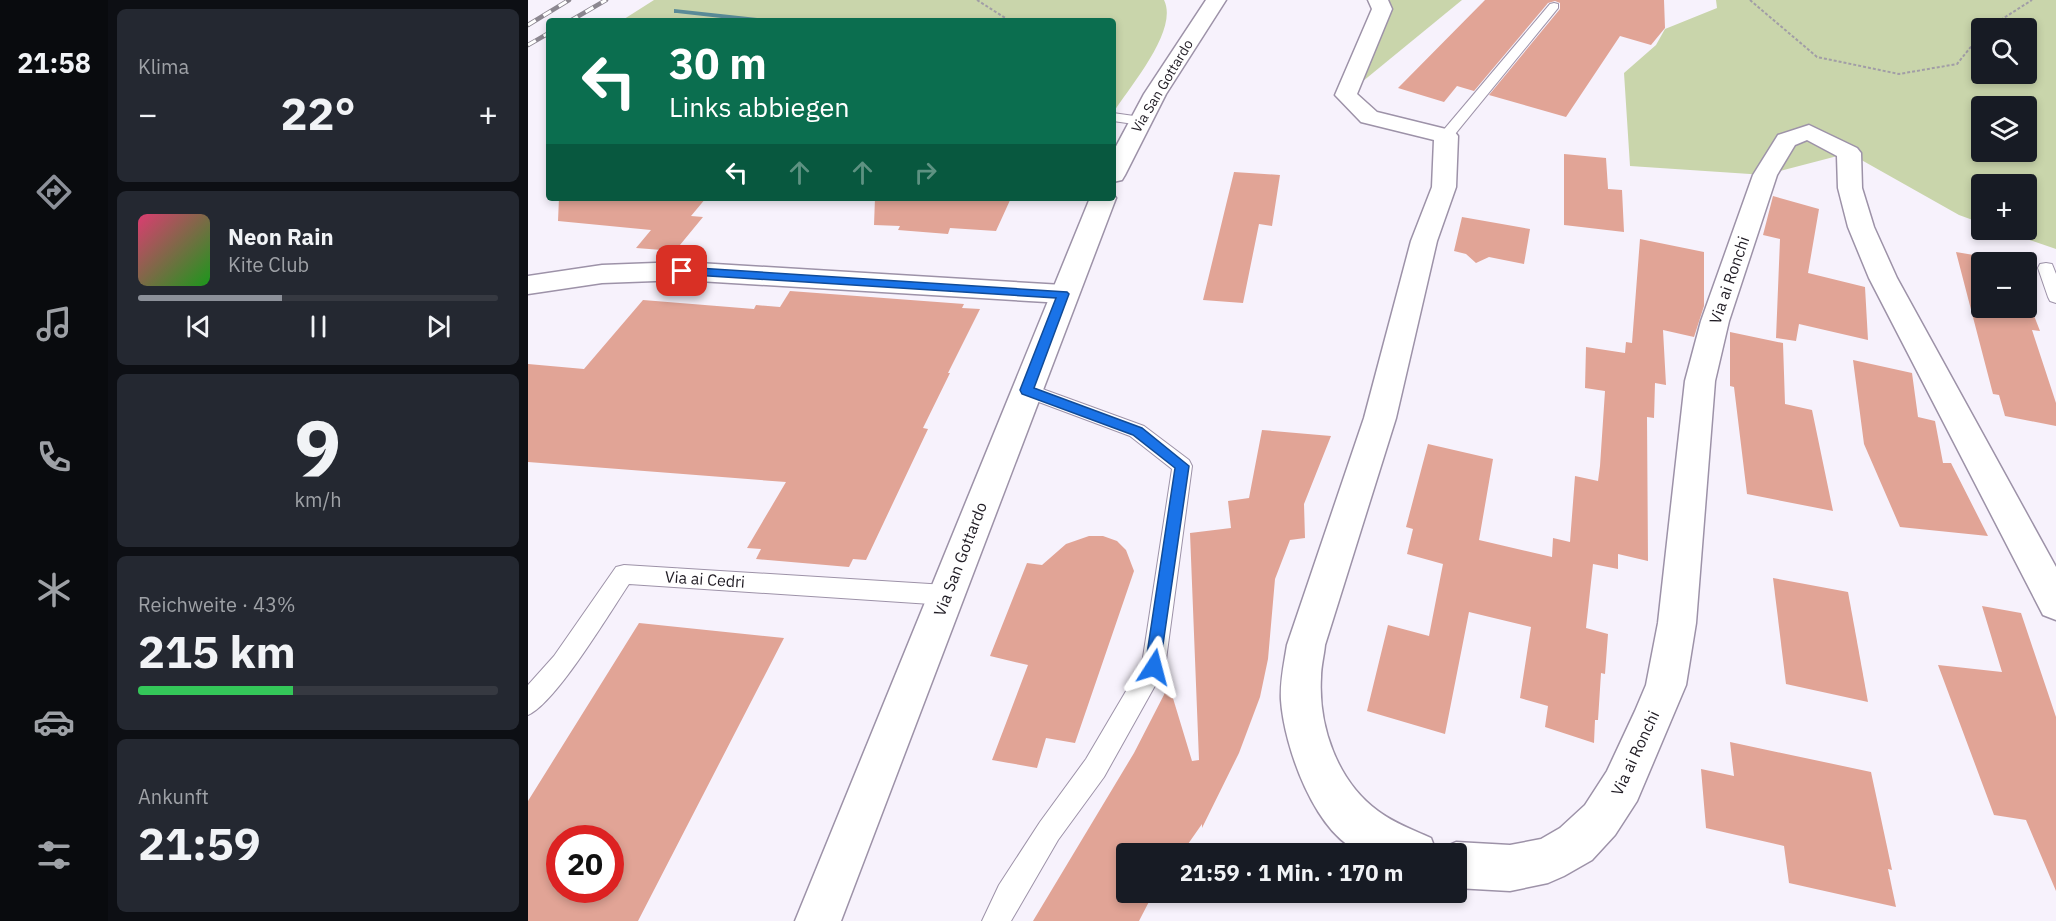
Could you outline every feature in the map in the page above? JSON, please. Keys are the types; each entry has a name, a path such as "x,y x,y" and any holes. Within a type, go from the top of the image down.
{"street":[{"name":"Via San Gottardo","path":"1116,169 1155,94 1216,0"},
{"path":"1378,0 1382,9 1346,95 1369,117 1446,136 1444,187 1424,241 1380,418 1306,645 1301,680 1303,716 1315,763 1331,793 1355,822 1390,843"},
{"name":"Via ai Ronchi","path":"1467,866 1510,868 1548,860 1576,844 1600,820 1622,786 1650,725 1666,685 1677,623 1700,381 1715,321 1765,175 1786,140 1809,132 1849,153 1850,188 1861,227 1879,267 2048,565 2056,603"},
{"name":"Via San Gottardo","path":"819,921 1063,294 1102,201"},
{"path":"528,285 602,274 682,271 1063,294"}],"lane":[{"path":"1446,136 1554,6"},
{"path":"1116,117 1141,121"},
{"path":"2046,268 2056,297"},
{"path":"996,921 1009,895 1049,831 1095,768 1154,667 1182,466 1137,431 1026,390"},
{"name":"Via ai Cedri","path":"528,703 561,664 624,574 946,595"}],"path":[{"path":"977,0 1005,18"},
{"path":"1750,0 1817,57 1899,74 1957,64 1971,47"},
{"path":"2004,18 2032,0"}],"green space":[{"path":"654,0 1164,0 1167,12 1165,27 1159,42 1116,109 1116,18 626,18"},
{"path":"1390,0 1462,0 1346,95 1382,9"},
{"path":"1716,0 2056,0 2056,249 2029,240 2037,240 2037,174 1971,174 1971,219 1959,215 1849,153 1765,175 1630,166 1624,73 1656,45 1665,29 1717,8"}],"building":[{"path":"1485,0 1664,0 1665,28 1651,45 1620,36 1566,117 1489,95 1560,9 1560,3 1555,1 1548,3 1474,91 1457,86 1444,102 1398,88"},
{"path":"1564,154 1606,158 1608,189 1622,190 1624,232 1564,225"},
{"path":"1234,172 1280,175 1272,226 1259,224 1243,303 1203,300"},
{"path":"1773,196 1819,209 1808,273 1865,287 1868,340 1799,324 1796,341 1776,338 1780,239 1763,235"},
{"path":"559,201 704,201 691,216 703,217 675,251 636,248 651,230 558,221"},
{"path":"875,201 1010,201 996,231 950,228 948,234 898,230 900,226 874,225"},
{"path":"1462,217 1530,229 1524,264 1489,257 1476,263 1466,254 1454,251"},
{"path":"1640,239 1704,252 1704,306 1694,337 1663,330 1666,385 1655,383 1654,418 1647,417 1648,561 1618,554 1618,569 1593,564 1586,628 1608,634 1605,674 1601,673 1594,743 1545,727 1548,706 1520,698 1531,627 1469,612 1445,734 1367,711 1388,625 1429,636 1443,564 1407,554 1413,529 1406,527 1428,444 1493,459 1479,540 1552,557 1553,538 1570,542 1575,476 1598,481 1600,466 1605,391 1585,388 1586,347 1625,353 1626,342 1632,343"},
{"path":"1956,252 1971,255 1971,310"},
{"path":"790,291 964,304 962,308 980,309 923,428 928,429 866,560 853,559 849,567 756,559 761,549 747,548 786,482 528,462 528,364 584,369 643,300 754,309 756,305 780,307"},
{"path":"1973,318 2035,318 2040,331 2032,330 2056,403 2056,426 2005,416 1999,395 1993,394"},
{"path":"1730,332 1783,343 1785,404 1812,410 1833,511 1747,494 1734,387 1730,386"},
{"path":"1853,360 1912,373 1918,417 1935,421 1943,463 1951,463 1988,536 1900,527 1864,444"},
{"path":"1262,430 1331,436 1304,504 1305,538 1290,540 1275,579 1268,659 1260,697 1239,753 1202,828 1202,824 1189,843 1116,843 1116,903 1148,903 1139,921 1033,921 1134,753 1169,685 1192,761 1199,760 1190,533 1231,528 1228,501 1249,498"},
{"path":"1089,536 1103,536 1117,541 1126,550 1134,571 1075,743 1046,738 1037,768 992,760 1028,665 990,656 1027,563 1042,565 1066,544"},
{"path":"1773,578 1848,592 1868,702 1786,684"},
{"path":"1982,606 2021,613 2056,717 2056,891 2026,820 1994,815 1938,665 2002,672"},
{"path":"639,623 784,638 638,921 528,921 528,801"},
{"path":"1730,742 1871,772 1892,870 1888,869 1896,907 1789,883 1784,846 1706,828 1701,769 1734,776"}],"waterway":[{"path":"677,11 740,18"}],"railway":[{"path":"528,25 569,0"},
{"path":"575,18 606,0"},
{"path":"528,45 546,35"}],"route":[{"path":"682,271 1063,294 1026,390 1137,431 1182,466 1154,667"}]}
